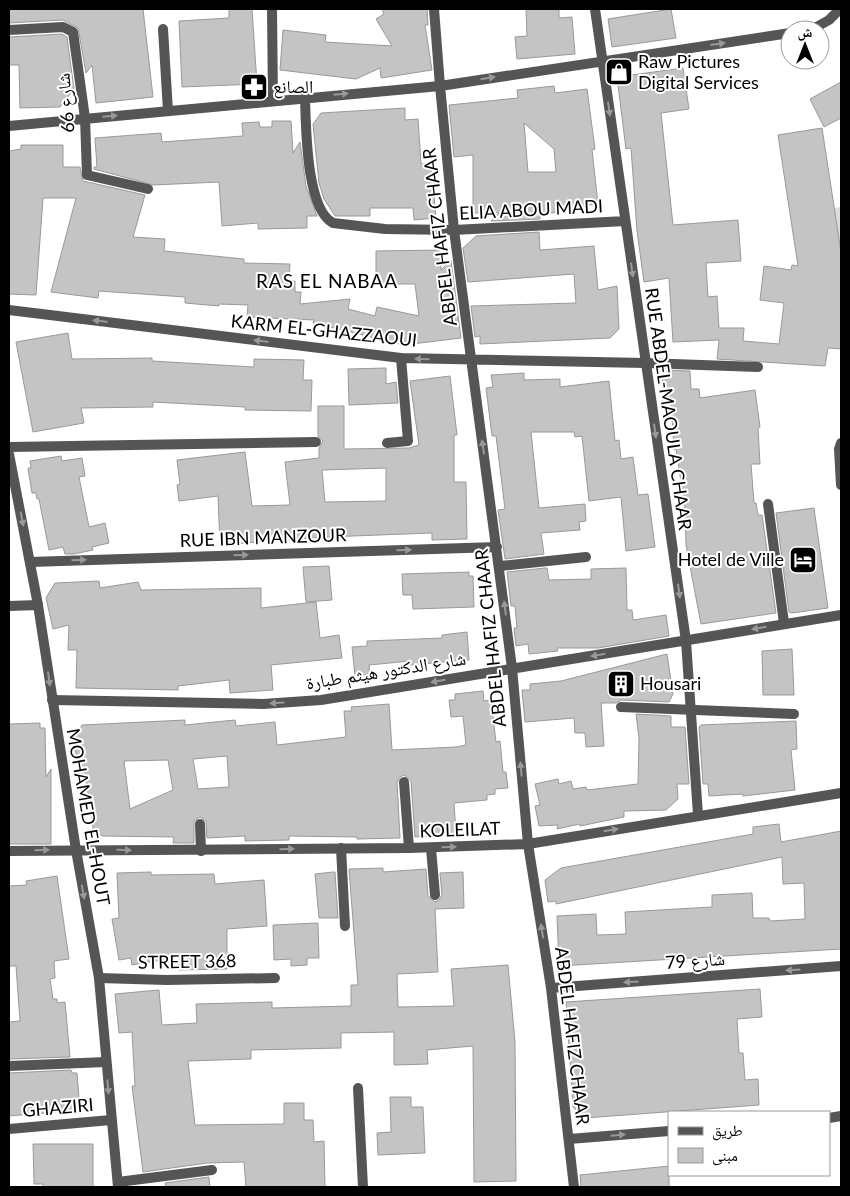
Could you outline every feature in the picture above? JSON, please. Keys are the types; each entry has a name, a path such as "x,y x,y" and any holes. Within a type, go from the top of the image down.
{"street":[{"path":"272,9 273,101"},
{"name":"ABDEL HAFIZ CHAAR","path":"434,9 454,230 498,546 512,668 528,844 551,988 574,1187"},
{"name":"RUE ABDEL-MAOULA CHAAR","path":"594,9 686,641 698,815"},
{"path":"829,20 840,9"},
{"name":"شارع 66","path":"9,30 63,27 73,32 85,118 87,175 148,189"},
{"path":"163,29 168,110"},
{"path":"9,126 440,86 780,34"},
{"name":"ELIA ABOU MADI","path":"305,98 313,181 321,212 326,220 354,227 454,230 625,221"},
{"name":"KARM EL-GHAZZAOUI","path":"9,310 401,358 758,367"},
{"path":"387,443 408,441 401,358"},
{"path":"9,447 316,442"},
{"path":"841,443 839,449 841,485"},
{"name":"MOHAMED EL-HOUT","path":"9,454 38,605 76,850 99,978 118,1185"},
{"path":"768,504 784,624"},
{"name":"RUE IBN MANZOUR","path":"30,562 498,546"},
{"path":"500,566 586,557"},
{"path":"9,606 38,605"},
{"name":"شارع الدكتور هيثم طبارة","path":"52,700 263,704 321,700 841,615"},
{"path":"622,707 794,714"},
{"path":"404,782 409,848"},
{"name":"KOLEILAT","path":"9,851 432,848 528,844 841,793"},
{"path":"200,824 201,851"},
{"path":"341,848 345,926"},
{"path":"432,848 435,895"},
{"name":"شارع 79","path":"551,988 841,966"},
{"name":"STREET 368","path":"99,978 167,980 275,978"},
{"path":"9,1066 106,1062"},
{"path":"358,1088 362,1187"},
{"name":"GHAZIRI","path":"9,1129 111,1120"},
{"path":"569,1139 668,1131"},
{"path":"118,1185 212,1170"}],"shaded area":[{"path":"841,207 841,251 834,208"}],"building":[{"path":"9,9 143,9 153,97 96,103 92,65 86,73 78,28 63,20 9,23"},
{"path":"229,9 252,9 257,84 182,87 179,21 229,18"},
{"path":"382,9 427,9 428,25 425,25 432,70 381,78 380,68 356,79 280,70 283,30 326,35 325,42 392,46 376,19 384,14"},
{"path":"526,9 559,9 559,18 572,17 575,54 517,59 515,37 527,36"},
{"path":"671,9 676,38 612,47 608,19"},
{"path":"62,34 67,37 74,89 60,107 20,108 19,65 9,65 9,37"},
{"path":"683,68 689,109 661,113 673,225 738,220 741,261 706,263 708,297 717,296 719,328 744,328 743,341 779,344 784,303 760,300 764,266 791,270 792,265 798,266 778,135 822,128 841,252 841,349 828,348 825,366 717,359 719,340 673,342 669,278 644,282 637,231 631,148 626,149 617,77"},
{"path":"841,82 841,118 824,127 810,99"},
{"path":"554,86 555,93 587,89 595,149 592,150 598,204 581,206 581,210 540,214 540,219 491,221 499,213 473,213 473,155 454,157 449,105 518,98 517,90","holes":["524,123 554,149 556,172 528,172"]},
{"path":"405,108 405,120 418,119 421,164 431,163 436,218 414,220 413,208 370,208 370,216 335,216 324,199 319,183 313,124 321,113"},
{"path":"272,121 291,121 293,153 300,142 306,186 317,216 307,216 307,228 258,229 258,223 222,226 219,182 153,185 94,169 94,167 97,167 95,138 161,133 162,142 243,136 242,123 259,122 260,127 272,127"},
{"path":"21,145 63,145 63,167 80,167 83,181 145,195 133,237 165,239 164,251 244,259 244,263 290,264 289,281 295,281 295,292 301,292 300,304 350,299 348,309 375,316 377,307 419,316 415,284 376,284 376,251 441,250 441,270 451,260 461,338 404,345 313,323 314,320 247,317 248,305 219,304 219,306 185,303 185,297 99,291 98,298 51,292 76,198 43,198 36,295 9,294 9,151 21,149"},
{"path":"539,232 540,250 594,246 598,290 617,286 619,329 610,338 480,344 480,336 475,337 471,306 576,303 574,274 468,282 463,248 476,236"},
{"path":"68,333 72,359 152,358 152,361 254,367 254,359 304,360 303,380 312,380 311,411 245,410 245,407 153,402 153,407 81,408 84,423 33,432 16,342"},
{"path":"386,368 386,384 396,382 398,403 349,405 348,369"},
{"path":"662,370 690,371 691,389 699,389 700,398 755,390 760,427 758,428 760,464 751,464 754,503 756,503 758,515 762,515 776,613 701,624 686,545 685,508 676,449 674,450 671,401 663,402"},
{"path":"524,373 524,380 560,379 560,387 609,381 615,441 619,440 621,459 633,457 638,495 648,494 655,547 626,551 621,497 589,501 582,436 575,437 574,432 531,432 539,508 585,504 586,521 579,522 580,530 541,533 544,554 505,559 498,510 505,509 496,436 492,436 486,388 493,387 491,375"},
{"path":"450,376 457,435 454,435 454,482 466,482 467,539 432,540 432,533 326,537 220,545 218,496 179,501 177,485 180,484 177,460 245,452 252,506 290,505 285,462 319,458 319,448 323,441 318,436 318,406 344,406 344,449 409,448 419,445 410,381","holes":["386,468 386,501 325,502 322,470"]},
{"path":"61,456 62,461 82,458 85,476 79,477 89,527 105,523 109,543 92,547 93,550 74,554 65,554 63,547 49,550 39,499 37,499 36,493 32,493 28,468 31,468 30,461"},
{"name":"Hotel de Ville","path":"814,508 828,608 792,613 789,612 776,513"},
{"path":"329,566 332,600 306,602 303,567"},
{"path":"547,568 549,580 591,579 591,569 626,568 627,610 632,610 633,620 666,615 669,636 598,648 557,648 558,651 529,654 528,644 516,646 514,628 517,628 515,606 511,606 507,572"},
{"path":"469,572 469,576 473,576 474,607 413,609 412,595 403,595 402,574"},
{"path":"99,581 100,588 138,582 141,590 261,588 261,608 316,602 320,638 339,635 342,658 271,665 273,690 230,693 229,680 178,686 178,690 76,688 77,650 68,650 69,625 53,629 46,598 55,583"},
{"path":"467,632 469,660 410,665 410,661 369,665 370,674 355,676 352,647 367,646 367,641 442,638 442,635"},
{"path":"792,649 794,695 763,695 762,651"},
{"path":"667,654 673,694 669,702 621,700 616,703 601,703 604,746 586,747 585,733 575,733 574,718 525,722 522,690 530,690 530,684 561,681"},
{"path":"483,691 484,701 491,700 496,742 500,741 503,772 506,772 508,788 495,789 495,794 487,795 487,800 454,803 456,834 415,837 411,781 404,775 397,782 400,838 357,839 357,837 289,836 289,840 245,841 245,836 207,838 206,821 200,817 194,821 194,843 173,843 174,837 102,836 93,829 86,779 81,779 73,738 82,725 185,720 185,725 235,720 236,726 275,722 277,745 346,737 344,711 352,711 351,707 389,704 392,750 456,747 466,745 463,716 451,717 449,700 455,700 455,694","holes":["227,756 229,787 198,789 193,759","168,760 173,790 130,809 124,761"]},
{"path":"636,714 671,716 671,727 685,727 689,784 677,784 678,799 666,810 624,811 624,817 557,829 558,825 539,826 535,806 540,805 535,784 558,779 559,784 571,781 573,789 586,787 587,790 638,784 639,738"},
{"path":"796,721 797,749 791,750 795,790 743,796 743,794 709,796 708,784 703,784 699,727 701,725"},
{"path":"40,723 40,728 45,728 46,777 51,769 51,844 9,844 9,724"},
{"path":"779,824 781,842 841,831 841,949 559,966 557,916 596,914 597,935 626,934 625,912 712,907 712,895 752,893 753,918 769,918 770,921 805,919 804,883 783,884 782,857 556,904 556,901 548,902 545,880 561,868 753,834 753,827"},
{"path":"383,868 383,872 426,869 428,896 435,902 442,895 440,873 463,872 464,908 435,909 438,972 397,974 398,1007 454,1006 451,969 508,965 515,1042 516,1181 474,1182 473,1046 427,1050 428,1064 394,1065 394,1032 341,1033 341,1048 251,1050 251,1059 188,1061 195,1125 284,1124 284,1103 304,1103 304,1120 313,1120 314,1142 324,1141 325,1187 246,1187 244,1162 207,1163 143,1172 132,1086 135,1086 132,1032 119,1033 115,994 159,990 162,1025 197,1023 196,1004 272,1002 272,1008 351,1006 351,985 358,985 349,869"},
{"path":"151,872 151,875 214,874 215,884 264,880 267,926 227,929 227,969 179,970 179,957 132,965 131,958 119,960 112,919 119,918 117,873"},
{"path":"335,872 338,918 319,918 315,874"},
{"path":"57,876 69,959 54,961 55,978 50,979 53,999 57,999 57,1003 65,1002 70,1057 9,1059 9,1022 20,1021 16,966 9,966 9,886 27,885 26,881"},
{"path":"318,923 319,958 307,958 307,965 291,966 291,959 274,960 273,925"},
{"path":"760,989 762,1017 737,1019 739,1053 743,1053 745,1080 758,1079 759,1105 585,1118 573,1107 566,1002"},
{"path":"71,1070 72,1073 77,1073 80,1110 9,1116 9,1073"},
{"path":"390,1097 411,1097 411,1107 423,1107 425,1153 378,1155 377,1133 391,1132"},
{"path":"33,1144 93,1144 93,1187 43,1187 43,1184 34,1184"},
{"path":"668,1166 669,1187 581,1187 580,1175"},
{"path":"209,1177 210,1187 166,1187 165,1183"}],"place":[{"name":"Raw Pictures Digital Services","path":"619,72"},
{"name":"الصانع","path":"254,87"},
{"name":"Hotel de Ville","path":"803,560"},
{"name":"Housari","path":"621,684"}],"district":[{"name":"RAS EL NABAA","path":"327,281"}]}
